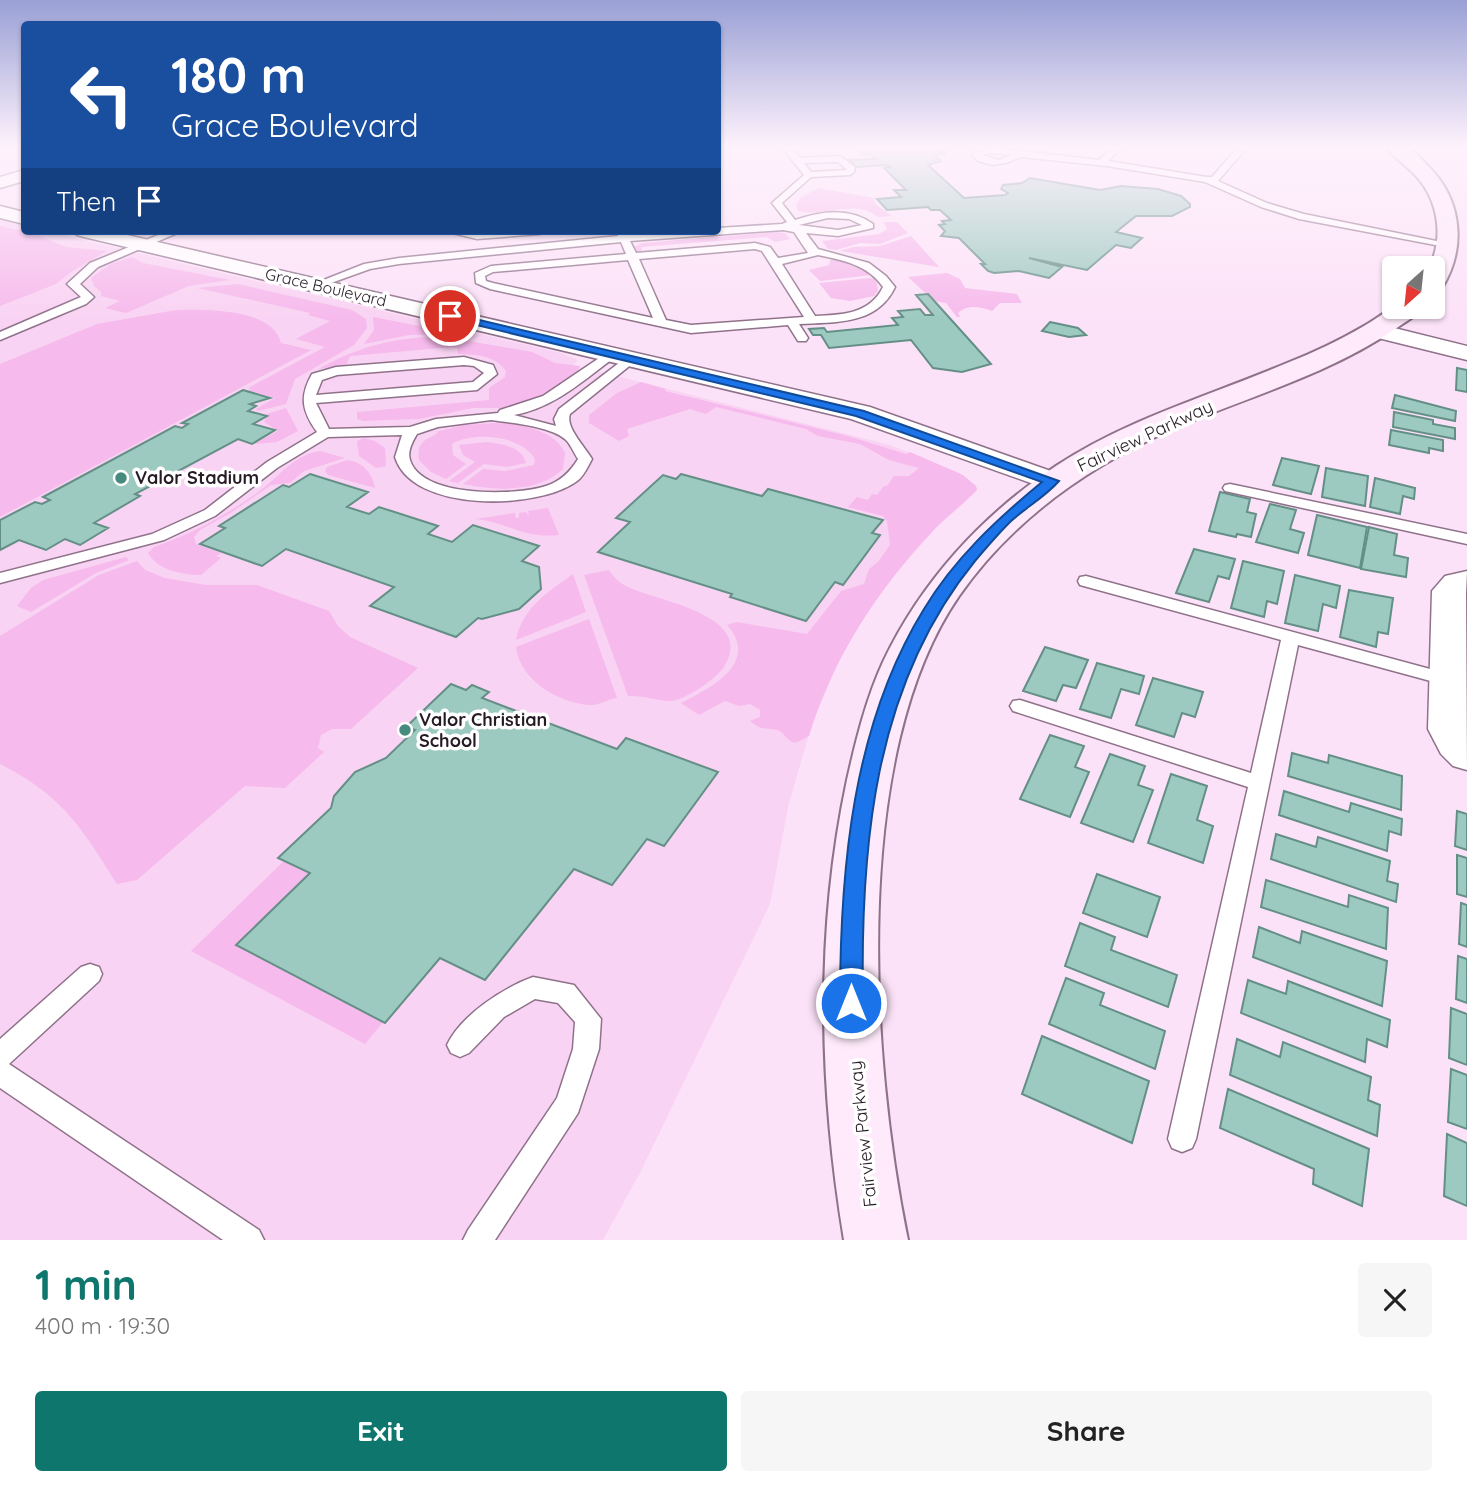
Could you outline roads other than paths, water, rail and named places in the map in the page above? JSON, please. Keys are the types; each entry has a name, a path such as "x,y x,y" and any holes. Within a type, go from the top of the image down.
{"main road":[{"path":"1444,204 1452,227 1446,263"},
{"name":"Fairview Parkway","path":"876,1240 867,1189 852,1030 850,924 860,823 882,721 904,659 932,609 970,558 1006,519 1052,481 1104,451 1321,359 1390,319"}],"street":[{"path":"0,212 21,217"},
{"name":"Grace Boulevard","path":"102,235 860,413 1052,481"},
{"path":"1374,330 1467,353"},
{"path":"1467,581 1457,583 1449,591 1448,680 1448,729 1455,744 1467,756"}],"lane":[{"path":"778,204 791,226 814,251 865,264 883,277 889,287 884,302 874,308 842,317 812,320 792,322 691,329 490,286 478,279 483,271 491,270 755,246 766,249 812,320"},
{"path":"1261,204 1302,217 1451,244"},
{"path":"721,230 791,226 828,234 859,231 870,226 861,217 842,215 811,217 791,226"},
{"path":"0,337 82,302 88,298 73,284 86,270 166,235"},
{"path":"471,235 490,235"},
{"path":"317,285 368,266 623,235 661,323"},
{"path":"775,262 804,258 813,255 814,251"},
{"path":"792,322 803,338"},
{"path":"0,578 158,537 210,513 272,465 325,433 411,431 436,423 535,407 621,357"},
{"path":"565,433 561,419 564,412 621,357"},
{"path":"308,400 477,386 491,374 489,368 464,361 337,371 317,377 311,386 308,400 311,416 325,433"},
{"path":"411,431 402,452 403,463 411,476 464,495 509,498 532,496 552,490 577,476 583,468 585,459 573,439 565,433 531,422 491,416"},
{"path":"1230,488 1467,539"},
{"path":"1086,581 1448,680"},
{"path":"1182,1139 1291,637"},
{"path":"1020,706 1259,783"},
{"path":"0,1056 90,974"},
{"path":"460,1045 495,1009 533,988 565,993 588,1019 586,1049 569,1104 478,1240"},
{"path":"0,1073 249,1240"}],"place":[{"name":"Valor Stadium","path":"121,478"},
{"name":"Valor Christian School","path":"405,730"}]}
